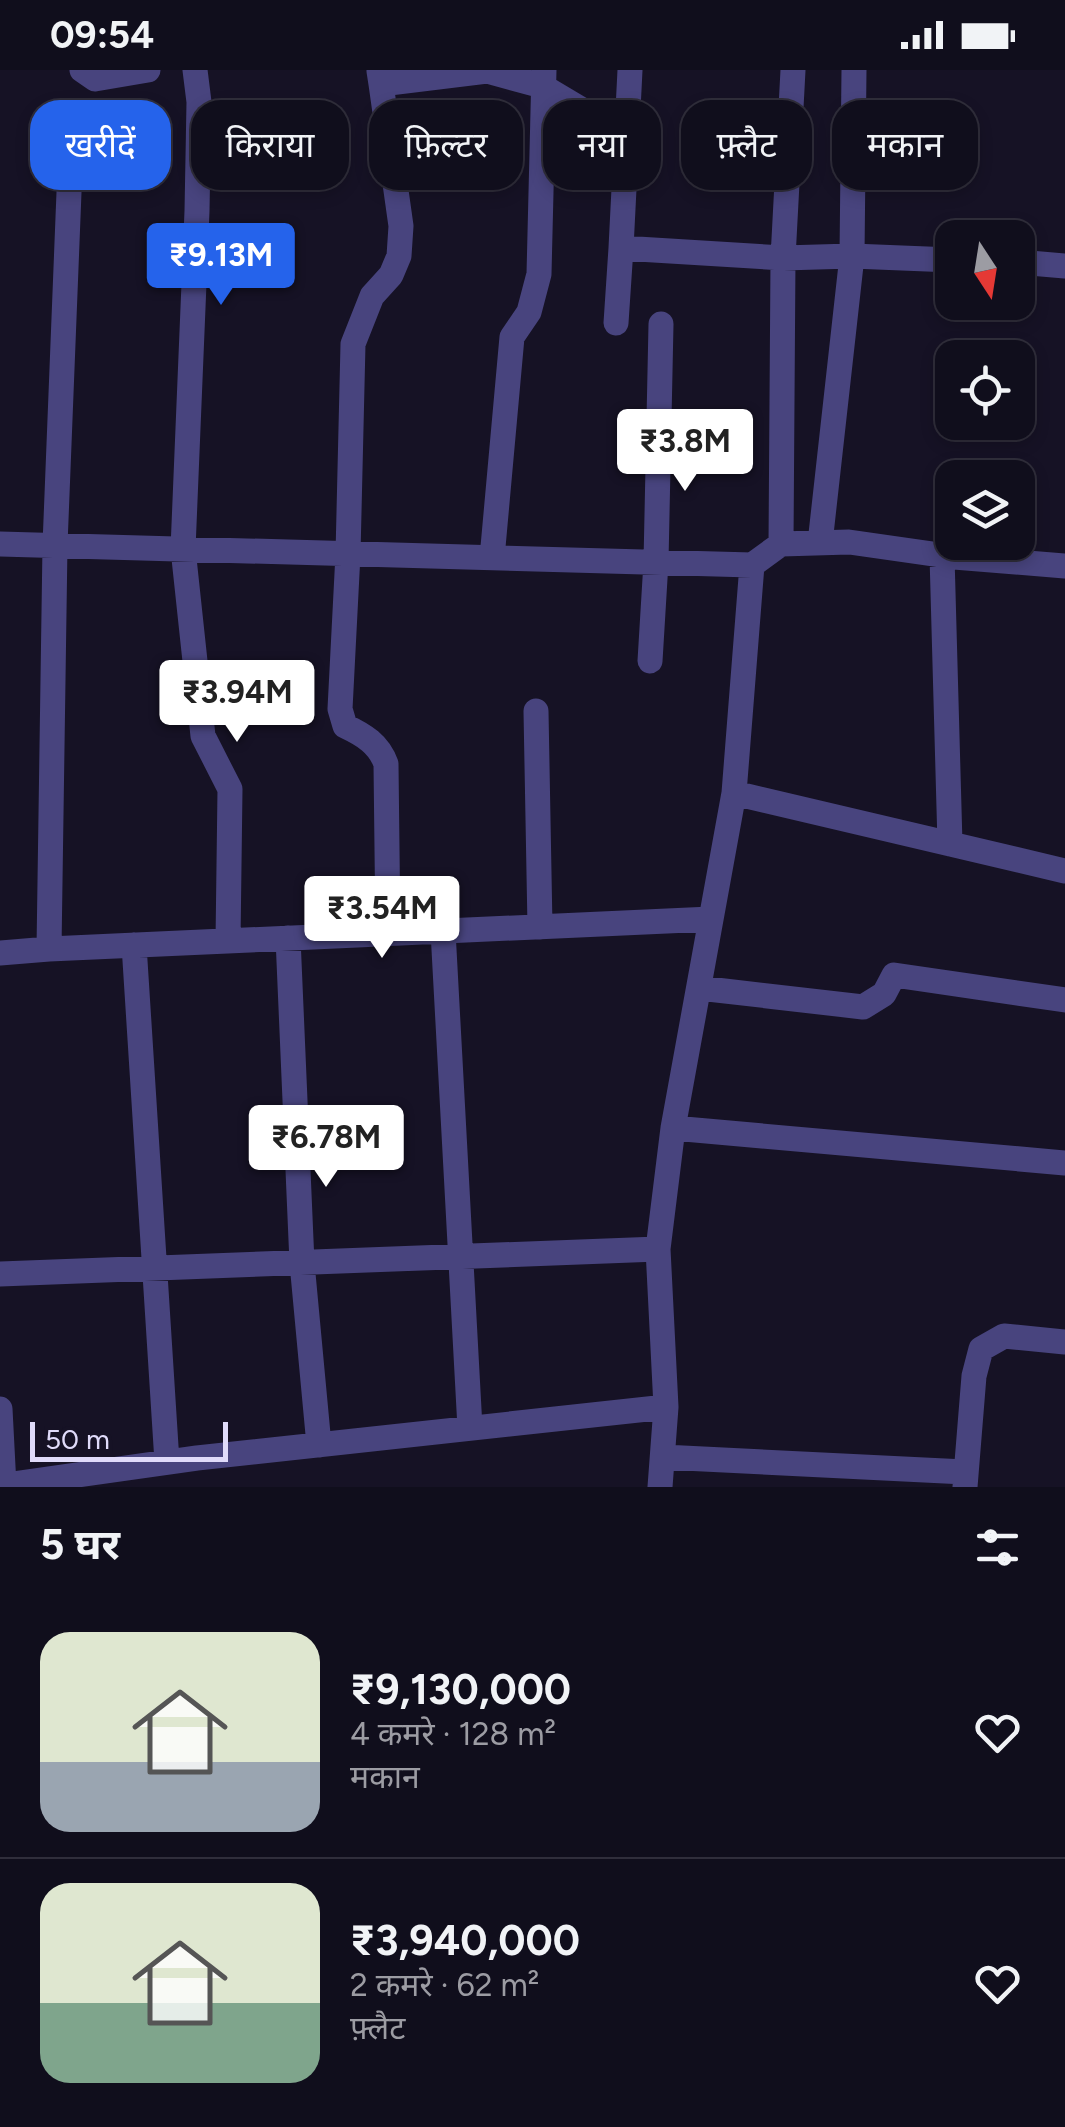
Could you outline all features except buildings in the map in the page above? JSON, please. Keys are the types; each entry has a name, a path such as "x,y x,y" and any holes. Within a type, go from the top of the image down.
{"street":[{"path":"82,70 95,79 148,70"},
{"path":"195,70 199,102 197,211 183,549 203,736 230,788 228,941"},
{"path":"628,100 630,70"},
{"path":"781,544 783,258 793,70"},
{"path":"820,543 852,256 854,70"},
{"path":"388,934 386,764 381,750 345,726 340,709 354,344 372,296 391,276 400,242 380,77 486,71 543,78 574,100"},
{"path":"492,558 512,337 529,312 538,274 543,78"},
{"path":"50,949 55,545 69,190"},
{"path":"616,323 624,190"},
{"path":"621,248 783,258 935,259"},
{"path":"1035,263 1065,266"},
{"path":"650,662 661,324"},
{"path":"0,544 752,565 781,544 850,542 935,555"},
{"path":"942,560 950,844"},
{"path":"991,560 1065,566"},
{"path":"660,1487 666,1407 658,1249 673,1128 734,794 752,565"},
{"path":"536,711 540,927"},
{"path":"734,794 1065,871"},
{"path":"0,953 711,919"},
{"path":"443,931 470,1428"},
{"path":"288,938 302,1262 319,1444"},
{"path":"134,945 167,1462"},
{"path":"699,988 863,1007 884,994 894,975 1065,1000"},
{"path":"673,1128 1065,1163"},
{"path":"0,1274 658,1249"},
{"path":"663,1457 965,1480 974,1376 981,1349 1004,1336 1065,1342"},
{"path":"0,1408 2,1486 167,1462 666,1407"}]}
